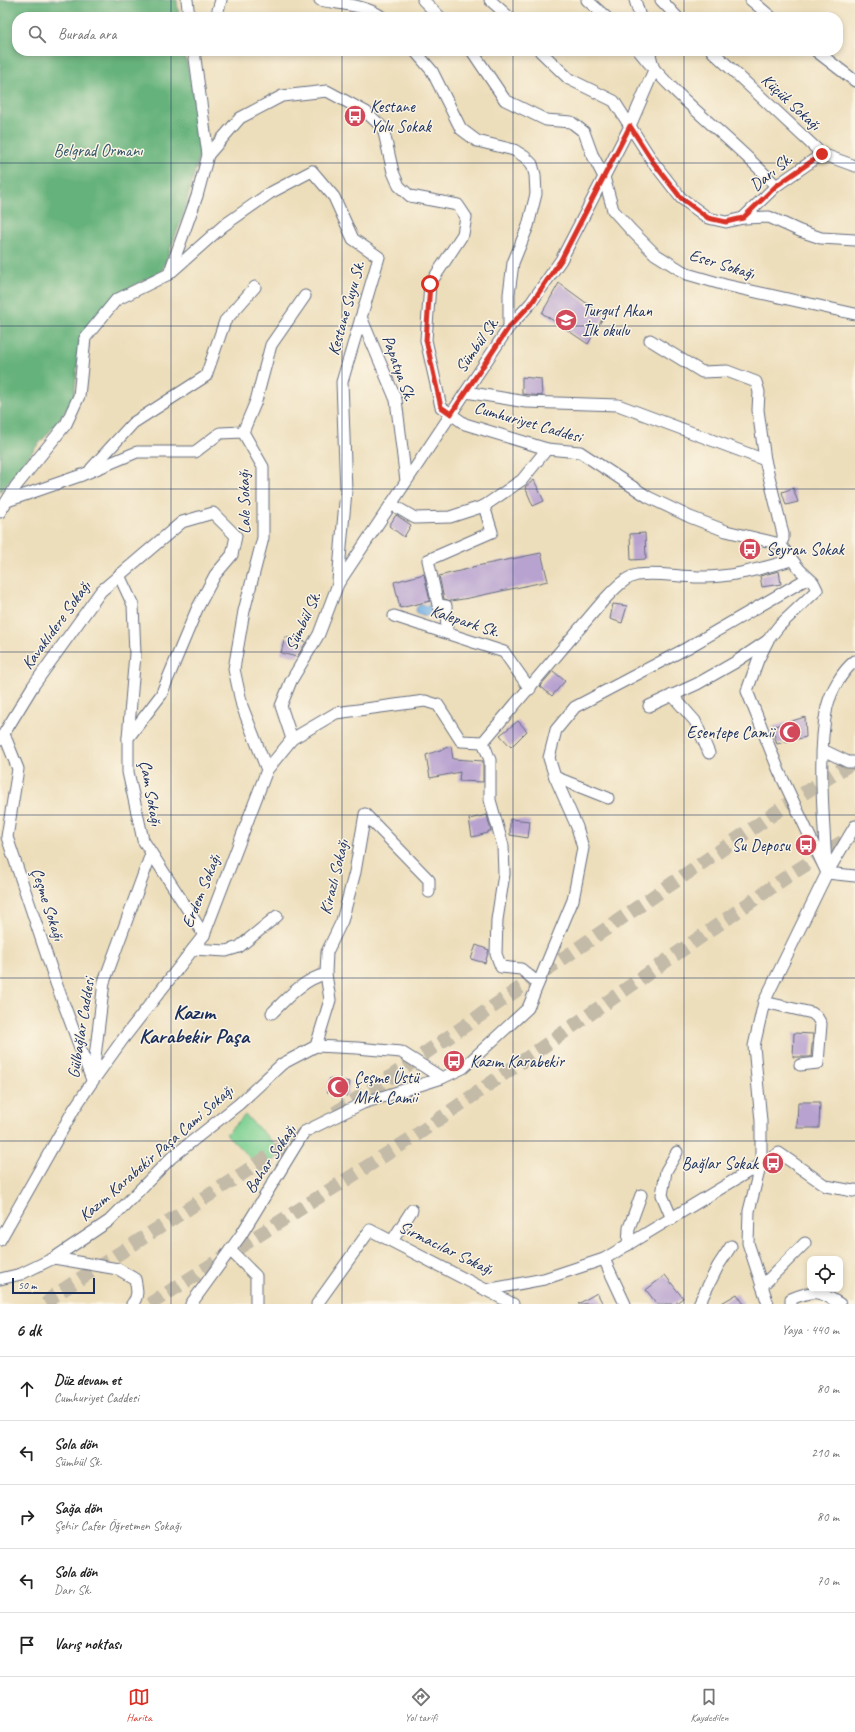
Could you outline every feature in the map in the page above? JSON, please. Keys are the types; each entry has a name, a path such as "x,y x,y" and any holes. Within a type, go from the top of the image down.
{"street":[{"path":"187,0 188,12"},
{"path":"217,12 221,0"},
{"path":"320,0 364,8 376,12"},
{"path":"423,0 435,12"},
{"path":"490,0 503,12"},
{"path":"587,0 600,12"},
{"path":"636,0 639,12"},
{"path":"661,0 672,12"},
{"path":"751,0 765,12"},
{"path":"0,512 16,486 66,424 79,396 84,338 116,300 169,274 197,196 208,155 195,56"},
{"path":"419,56 432,71 461,129 477,141 514,150 525,157 532,164 535,175 536,194 528,226 513,263 509,294 509,327"},
{"name":"Eser Sokağı","path":"475,56 505,100 546,120 571,122 584,132 592,154 604,177 613,210 655,254 687,274 725,286 855,314"},
{"path":"545,56 569,79 614,101 653,162 681,198 708,218 726,222 743,218 769,217 800,232 821,238 855,240"},
{"path":"643,56 654,70 759,167 776,186"},
{"path":"650,56 654,70"},
{"name":"Küçük Sokağı","path":"717,56 822,154 855,166"},
{"path":"822,56 855,81"},
{"name":"Sümbül Sk.","path":"292,739 280,706 291,681 319,634 338,584 509,327 531,304 561,260 630,126 654,70"},
{"name":"Cumhuriyet Caddesi","path":"208,155 240,118 282,96 327,91 366,112 383,128 393,172 400,186 410,196 458,205 466,217 463,234 430,284 426,340 441,407 465,424 546,448 580,452 648,497 690,517 726,531 780,544"},
{"name":"Darı Sk.","path":"743,218 776,186 822,154"},
{"name":"Kestane Suyu Sk.","path":"169,274 223,226 270,193 312,171 334,197 352,239 379,257 342,382 346,491 338,584"},
{"path":"87,472 133,423 206,376 225,321 255,287"},
{"path":"6,501 87,472 137,452 195,452 220,433 243,432 256,401 271,345 305,296"},
{"name":"Papatya Sk.","path":"361,317 396,400 406,481"},
{"path":"650,340 702,372 727,371 756,382 759,392 758,410 764,460 783,534 783,539 780,544 792,560 816,586 817,590 779,626 768,640 758,660 747,691 780,771 827,873"},
{"path":"466,392 526,402 618,405 764,460"},
{"name":"Lale Sokağı","path":"243,432 263,467 263,538 244,611 234,669 242,706 267,770"},
{"path":"391,504 416,518 450,517 484,506 522,480 546,448"},
{"path":"447,633 446,606 438,605 428,560 492,532 484,506"},
{"name":"Kavaklıdere Sokağı","path":"2,737 33,686 101,591 182,522 213,513 236,536 232,555 215,575 197,608"},
{"path":"483,742 603,601 624,580 636,575 700,578 728,576 792,560"},
{"path":"119,576 133,605 135,654 128,738"},
{"name":"Bahar Sokağı","path":"191,1304 230,1250 304,1132 364,1103 442,1078 463,1068 528,1008 573,900 583,848 577,827 555,777 549,758 556,730 575,707 687,648 808,578"},
{"name":"Çam Sokağı","path":"197,608 161,695 128,738 128,772 143,840 204,935"},
{"name":"Kalepark Sk.","path":"394,616 504,652 530,688"},
{"path":"649,706 697,684 768,640"},
{"path":"827,873 823,806 823,750 827,706 835,686 850,664 855,661"},
{"path":"672,695 696,721 709,753"},
{"path":"292,739 336,713 425,702 438,705 462,741 483,742"},
{"name":"Çeşme Sokağı","path":"2,737 18,769 7,837 56,983 92,1082"},
{"name":"Erdem Sokağı","path":"92,1082 123,1039 204,935 267,770 292,739"},
{"path":"483,742 490,760 490,800 503,846 504,874 497,920 496,954 501,967 521,970 538,983"},
{"path":"823,750 848,762 855,762"},
{"path":"555,777 608,798"},
{"name":"Kirazlı Sokağı","path":"316,1046 330,1000 326,974 327,952 342,921 355,872 365,814 429,880 429,892"},
{"path":"768,1304 748,1243 749,1211 761,1163 761,1121 754,1046 764,1002 827,873 855,826"},
{"name":"Gülbağlar Caddesi","path":"0,1240 74,1109 92,1082 104,982 151,854"},
{"path":"827,873 855,876"},
{"path":"193,949 226,951 239,947 277,916"},
{"path":"272,1013 294,991 315,976 326,974"},
{"path":"764,1002 812,1013 817,1017 821,1024 818,1063 800,1065"},
{"path":"316,1046 400,1052 442,1078"},
{"name":"Kazım Karabekir Paşa Cami Sokağı","path":"0,1279 21,1274 54,1258 109,1221 171,1158 239,1104 282,1064 316,1046"},
{"path":"672,1219 662,1195 666,1171 677,1152"},
{"name":"Sırmacılar Sokağı","path":"317,1304 370,1230 486,1290 544,1279 604,1259 779,1153 826,1186 853,1191 855,1190"},
{"path":"628,1245 629,1228 641,1196"},
{"path":"392,1241 412,1210"},
{"path":"762,1286 805,1243"},
{"path":"702,1302 718,1266 731,1246"},
{"path":"230,1250 256,1276 256,1304"},
{"path":"54,1258 118,1269 135,1279 138,1292 135,1301 132,1304"},
{"path":"604,1259 626,1304"},
{"path":"486,1290 513,1304"},
{"path":"791,1304 791,1298 805,1292 823,1293 840,1304"}],"green space":[{"name":"Belgrad Ormanı","path":"0,0 177,0 178,12 12,12 12,56 185,56 198,114 199,155 183,216 162,271 114,296 80,338 74,398 58,422 0,492"},
{"path":"245,1115 282,1151 263,1171 226,1134"}],"water":[{"path":"420,605 433,606 438,610 437,615 435,617 418,614 416,610"}],"building":[{"path":"559,283 604,316 588,344 542,313"},
{"path":"522,377 541,379 542,396 522,394"},
{"path":"534,480 544,501 533,506 525,487"},
{"path":"793,488 798,502 786,505 782,492"},
{"path":"396,515 411,525 404,537 389,526"},
{"path":"645,533 646,559 631,560 630,534"},
{"path":"541,553 548,581 469,598 451,601 444,599 439,576 472,567"},
{"path":"779,571 781,584 762,587 760,576"},
{"path":"424,574 430,601 400,608 394,582"},
{"path":"613,604 627,606 622,623 610,619"},
{"path":"285,637 306,642 297,657 281,653"},
{"path":"553,671 565,681 552,696 540,686"},
{"name":"Esentepe Camii","path":"805,717 806,737 777,744 772,727"},
{"path":"518,721 527,731 511,747 500,735"},
{"path":"451,746 453,759 483,761 483,782 459,781 460,772 430,778 426,755"},
{"path":"487,815 491,831 472,837 469,819"},
{"path":"510,819 530,821 528,838 510,835"},
{"path":"476,945 489,950 485,963 471,959"},
{"path":"794,1033 813,1034 811,1057 793,1057"},
{"name":"Çeşme Üstü Mrk. Camii","path":"330,1078 350,1082 347,1096 327,1092"},
{"path":"798,1102 820,1102 819,1128 797,1128"},
{"path":"665,1275 683,1298 675,1304 657,1304 646,1290"},
{"path":"597,1293 603,1304 578,1304"},
{"path":"737,1294 744,1304 720,1304"}],"tunnel":[{"path":"335,1113 386,1080 804,793 855,761"},
{"path":"150,1304 415,1136 788,876 853,835"},
{"path":"46,1304 55,1295 308,1131"}],"place":[{"name":"Kestane Yolu Sokak","path":"355,116"},
{"name":"Turgut Akan İlk okulu","path":"566,320"},
{"name":"Seyran Sokak","path":"750,549"},
{"name":"Esentepe Camii","path":"790,732"},
{"name":"Su Deposu","path":"806,845"},
{"name":"Kazım Karabekir","path":"454,1061"},
{"name":"Çeşme Üstü Mrk. Camii","path":"338,1087"},
{"name":"Bağlar Sokak","path":"773,1163"}],"district":[{"name":"Kazım Karabekir Paşa","path":"194,1024"}],"route":[{"path":"430,284 426,340 441,407 451,414 509,327 531,304 561,260 630,126 653,162 681,198 708,218 726,222 743,218 776,186 822,154"}]}
